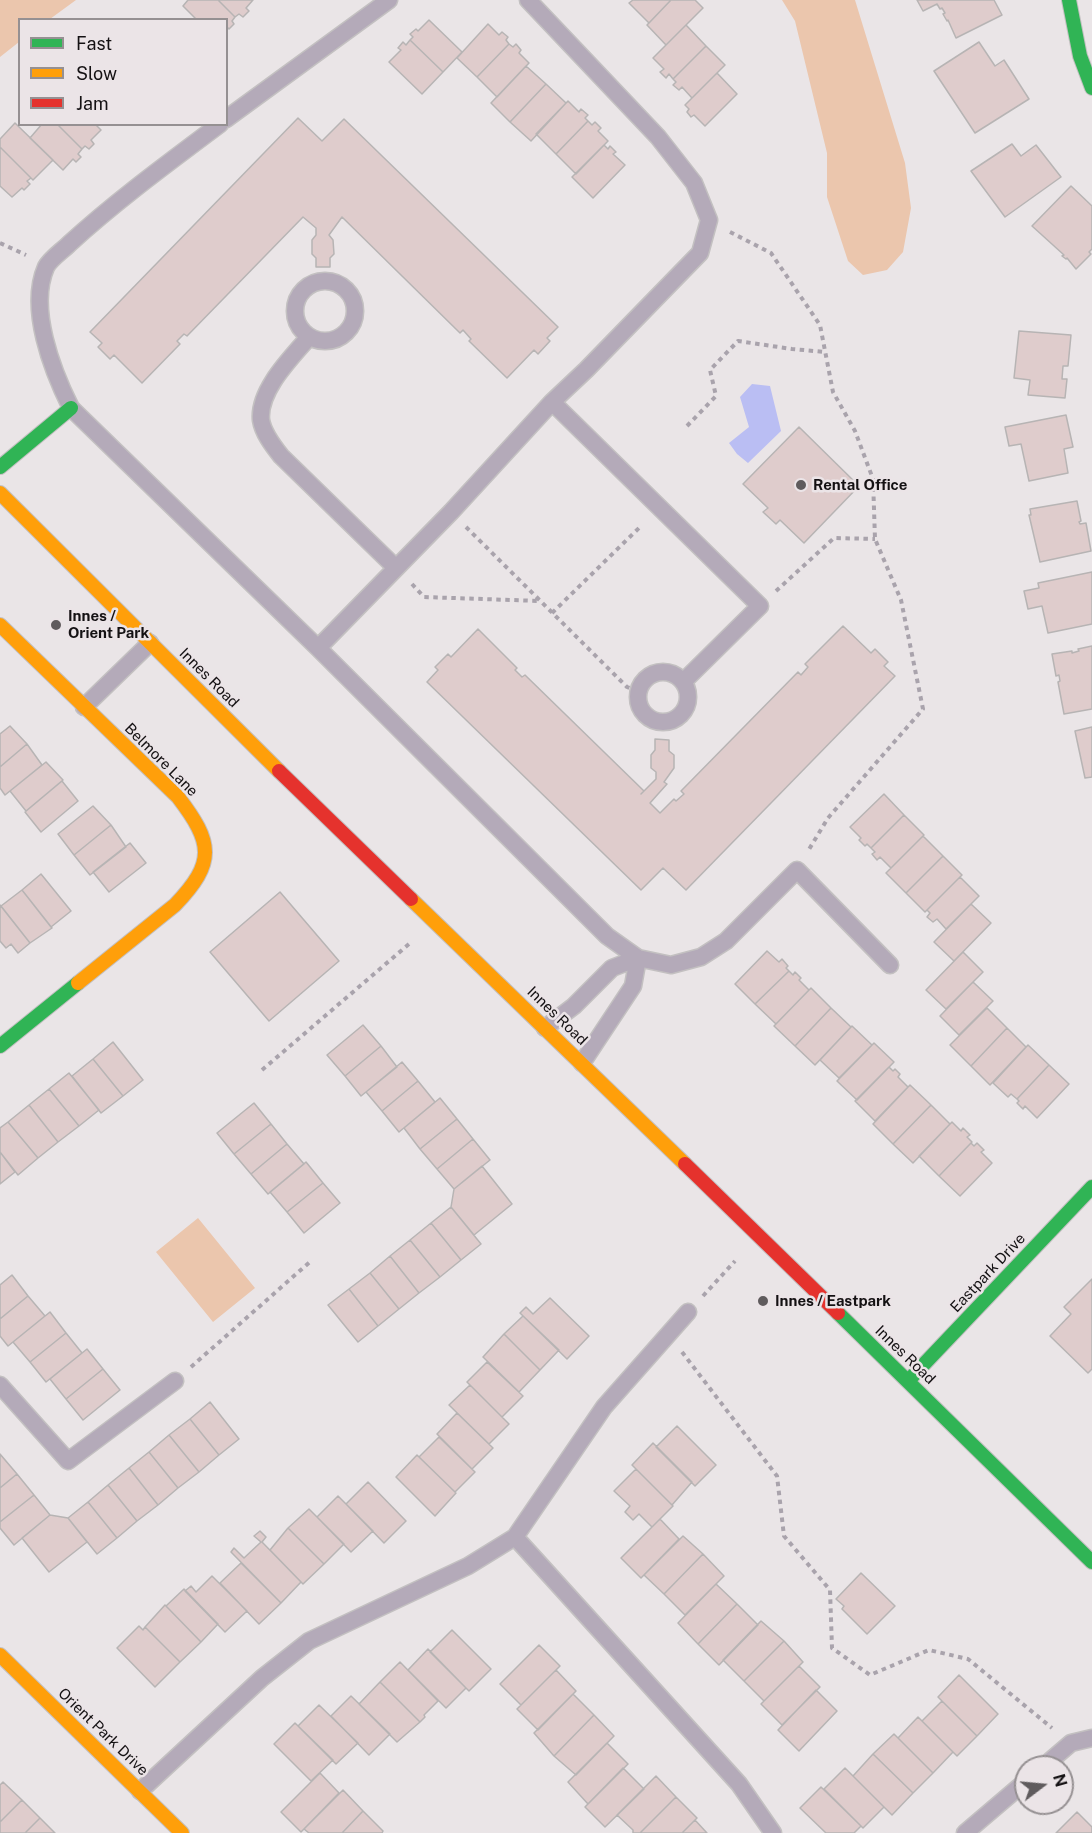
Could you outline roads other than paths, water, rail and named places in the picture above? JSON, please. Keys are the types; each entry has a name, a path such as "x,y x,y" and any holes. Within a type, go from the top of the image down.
{"street":[{"path":"1069,0 1080,56 1092,88"},
{"path":"0,467 71,408"},
{"name":"Innes Road","path":"0,494 337,828 582,1063 1092,1562"},
{"name":"Belmore Lane","path":"0,625 178,797 195,818 207,846 204,865 193,888 0,1046"},
{"name":"Eastpark Drive","path":"908,1381 1092,1187"},
{"name":"Orient Park Drive","path":"0,1655 182,1833"}],"lane":[{"path":"228,118 388,0"},
{"path":"318,648 451,512 552,402 700,253 709,220 694,183 658,137 528,0"},
{"path":"217,126 152,174 84,230 46,265 39,297 46,342 57,379 71,408 318,648 607,936 638,958 671,965 701,957 726,941 797,870 890,964"},
{"path":"309,337 281,369 265,398 261,420 269,440 281,456 396,568"},
{"path":"552,402 760,606 683,682"},
{"path":"84,707 150,643"},
{"path":"662,672 677,676 683,682 688,698 686,706 676,718 668,721 652,719 646,714 638,700 646,678 662,672"},
{"path":"545,1028 574,1006 612,968 638,958"},
{"path":"582,1063 633,986 638,958"},
{"path":"140,1791 262,1678 309,1641 468,1566 515,1537 604,1407 688,1312"},
{"path":"0,1385 68,1461 175,1381"},
{"path":"515,1537 739,1784 773,1833"},
{"path":"1057,1755 1071,1743 1092,1738"},
{"path":"965,1833 1014,1791"}],"water":[{"path":"752,384 770,386 781,431 748,463 729,443 749,427 740,397"}],"place":[{"name":"Rental Office","path":"801,485"},
{"name":"Innes / Orient Park","path":"56,625"},
{"name":"Innes / Eastpark","path":"763,1301"}]}
